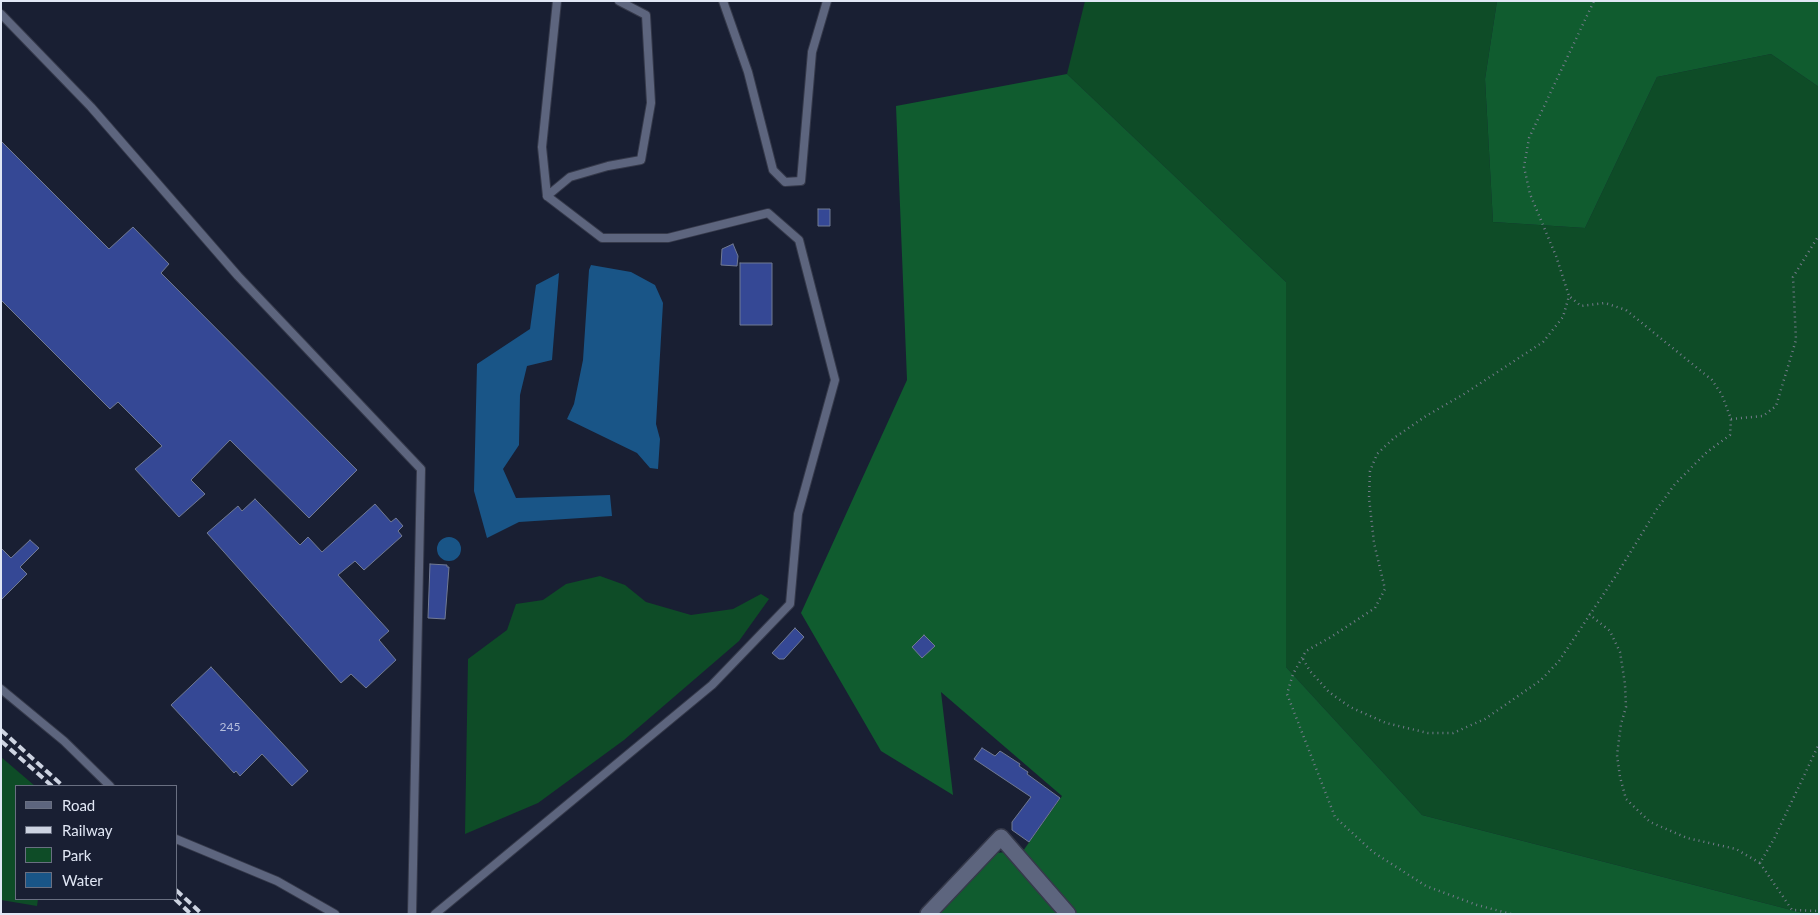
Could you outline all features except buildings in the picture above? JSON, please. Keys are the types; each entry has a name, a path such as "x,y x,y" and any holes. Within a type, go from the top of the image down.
{"street":[{"path":"928,914 1001,837 1068,914"}],"lane":[{"path":"435,914 712,685 790,604 798,514 835,380 799,240 768,213 668,238 602,238 547,196 542,146 557,1"},
{"path":"547,196 570,177 608,166 640,160 651,103 646,15 619,1"},
{"path":"723,1 748,72 773,170 786,182 801,181 812,52 827,1"},
{"path":"1,14 91,107 238,276 421,470 412,914"},
{"path":"1,689 64,741 109,785"},
{"path":"178,840 277,882 335,914"}],"path":[{"path":"1306,651 1302,660 1329,692 1350,707 1386,723 1428,733 1453,733 1485,719 1541,680 1559,661 1675,484 1707,452 1730,435 1731,418 1722,395 1712,380 1626,310 1605,303 1581,306 1569,296 1556,256 1530,194 1524,167 1529,138 1594,1"},
{"path":"1731,418 1763,416 1776,406 1796,340 1793,277 1819,235"},
{"path":"1511,914 1426,886 1373,852 1335,817 1287,694 1293,674 1306,651 1332,637 1375,608 1386,590 1374,542 1369,498 1370,471 1378,454 1394,438 1426,416 1464,394 1543,342 1563,317 1569,296"},
{"path":"1589,614 1610,631 1620,652 1625,684 1626,707 1621,724 1617,755 1620,778 1626,798 1650,822 1687,838 1736,850 1760,863 1792,910 1819,911"},
{"path":"1760,863 1774,839 1819,744"}],"green space":[{"path":"1085,1 1497,1 1485,79 1493,222 1585,228 1657,77 1771,54 1819,87 1819,914 1807,914 1422,815 1286,667 1286,282 1067,74"},
{"path":"1497,1 1819,1 1819,87 1771,54 1657,77 1585,228 1493,222 1485,79"},
{"path":"1067,74 1286,282 1286,667 1422,815 1807,914 936,914 994,853 1023,851 1062,796 941,692 953,795 881,751 801,613 907,380 896,106"},
{"path":"600,576 625,585 646,602 691,615 733,609 761,594 769,599 739,641 624,740 538,803 465,834 468,659 507,630 516,604 543,600 566,584"},
{"path":"1,757 34,785 15,785 15,900 38,900 37,906 1,900"}],"water":[{"path":"591,265 631,272 655,285 663,303 656,424 660,439 658,469 650,468 637,453 567,419 574,404 583,360 589,270"},
{"path":"559,273 552,360 527,366 520,395 519,445 503,469 516,498 610,495 612,516 519,522 487,538 474,491 477,364 530,329 536,285"},
{"path":"449,537 457,541 461,549 457,557 449,561 441,557 437,549 441,541"}],"railway":[{"path":"1,730 62,785"},
{"path":"1,741 51,785"},
{"path":"178,892 202,914"},
{"path":"176,900 191,914"}]}
